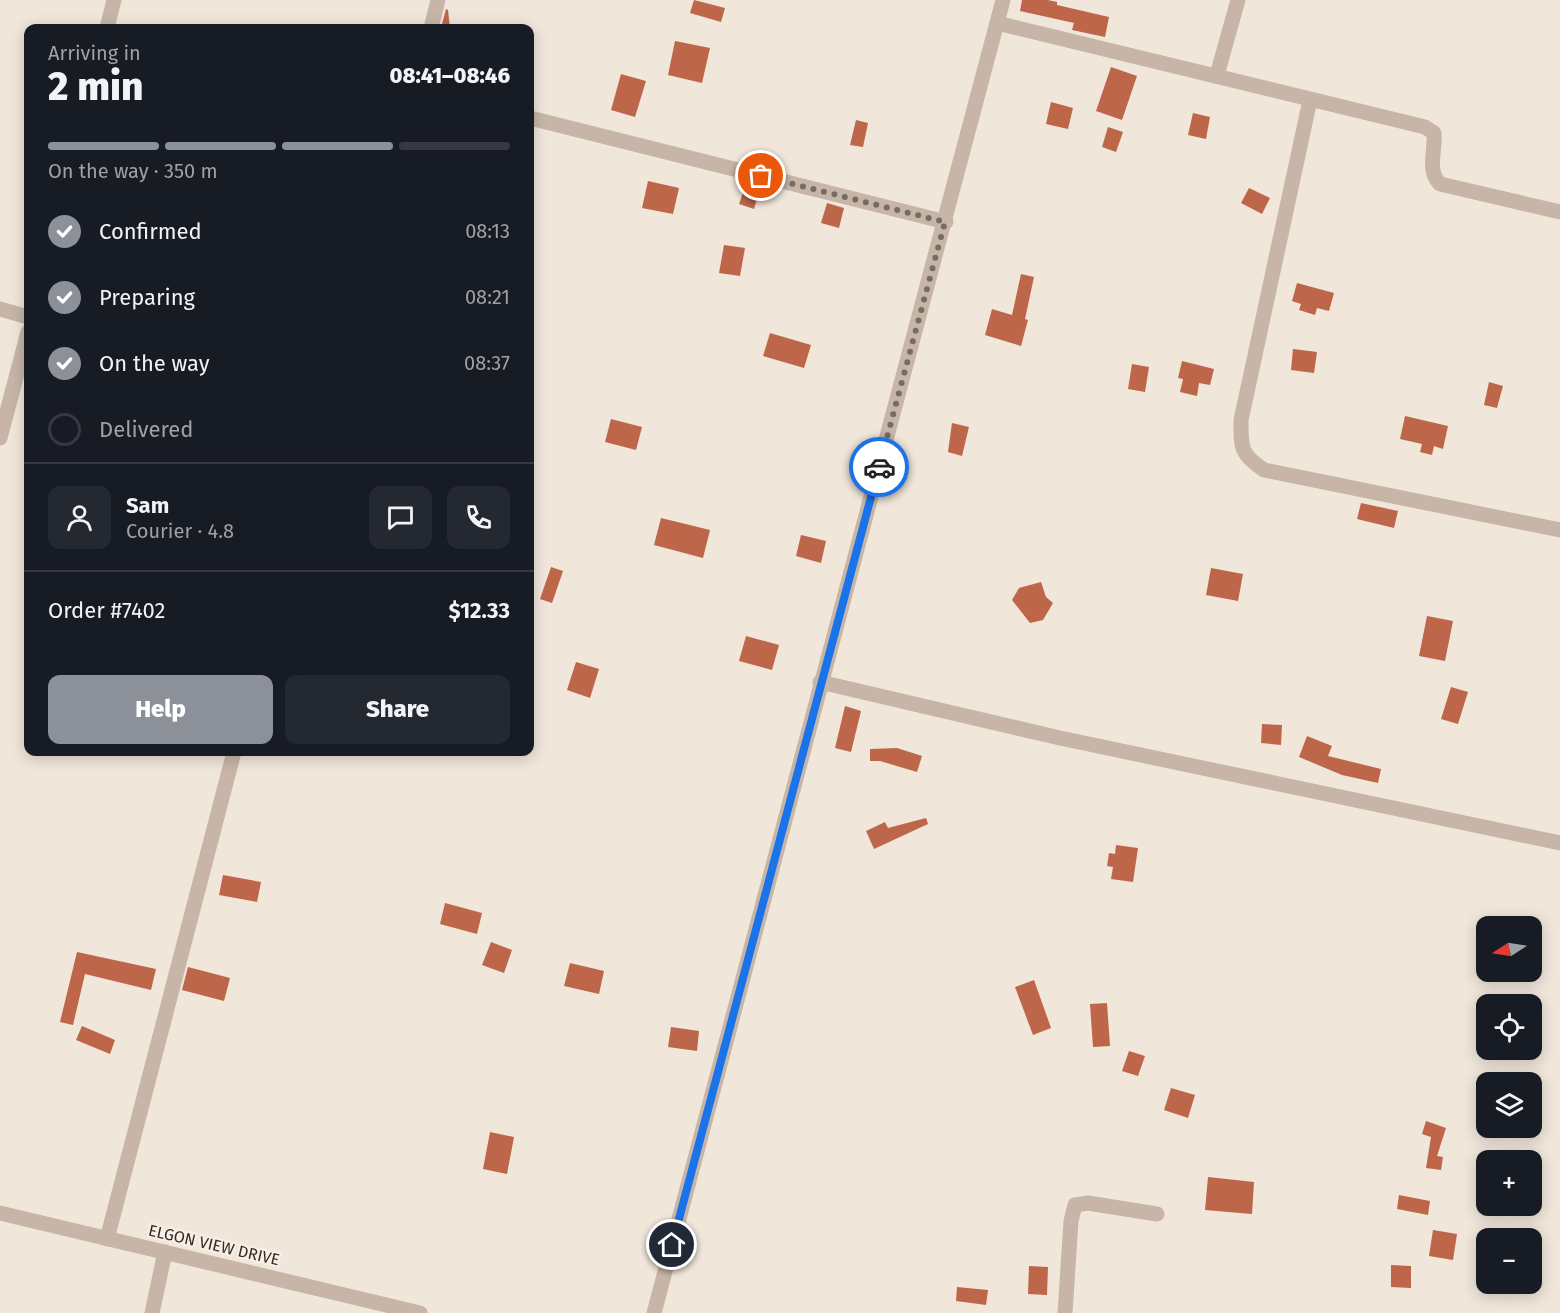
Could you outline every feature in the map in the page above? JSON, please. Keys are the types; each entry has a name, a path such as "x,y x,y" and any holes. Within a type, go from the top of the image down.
{"street":[{"path":"108,24 114,0"},
{"path":"432,24 438,0"},
{"path":"654,1313 1003,0"},
{"path":"1216,75 1238,0"},
{"path":"997,23 1425,127 1434,133 1433,170 1440,184 1560,212"},
{"path":"1310,100 1241,420 1243,452 1248,459 1264,470 1560,530"},
{"path":"534,119 945,222"},
{"path":"0,309 24,316"},
{"path":"0,438 24,347"},
{"path":"820,682 1060,738 1560,843"},
{"path":"107,1239 233,756"},
{"path":"1065,1313 1071,1221 1075,1205 1088,1203 1156,1215"},
{"name":"ELGON VIEW DRIVE","path":"0,1213 420,1313"},
{"path":"152,1313 165,1252"}],"building":[{"path":"694,0 725,8 721,22 690,13"},
{"path":"1022,0 1048,0 1057,2 1057,5 1109,17 1105,37 1072,30 1074,23 1020,11"},
{"path":"446,9 450,24 442,24"},
{"path":"675,41 710,48 702,83 668,75"},
{"path":"1111,67 1137,76 1122,120 1096,111"},
{"path":"621,74 646,81 635,117 611,110"},
{"path":"1051,102 1073,108 1068,129 1046,124"},
{"path":"1193,113 1210,117 1206,139 1188,135"},
{"path":"856,120 868,123 863,147 850,145"},
{"path":"1108,127 1123,132 1116,152 1102,147"},
{"path":"648,181 679,188 673,214 642,208"},
{"path":"747,182 761,186 754,209 739,204"},
{"path":"1249,188 1270,198 1262,214 1241,203"},
{"path":"827,203 844,208 839,228 821,223"},
{"path":"724,245 745,248 740,276 719,273"},
{"path":"1021,274 1034,277 1025,319 1028,320 1021,346 985,335 992,309 1012,315"},
{"path":"1297,283 1334,293 1329,311 1317,308 1315,315 1299,310 1301,304 1292,301"},
{"path":"770,333 811,345 804,368 763,356"},
{"path":"1293,349 1317,352 1314,373 1291,370"},
{"path":"1182,361 1214,369 1210,385 1199,383 1197,396 1180,392 1183,379 1178,378"},
{"path":"1132,364 1149,367 1145,392 1128,389"},
{"path":"1489,382 1503,386 1497,408 1484,405"},
{"path":"1405,416 1448,426 1443,449 1434,446 1432,455 1420,452 1422,444 1400,439"},
{"path":"611,419 642,427 636,450 605,442"},
{"path":"952,423 969,427 962,456 948,452"},
{"path":"1361,503 1398,511 1394,528 1357,519"},
{"path":"661,518 710,530 703,558 654,545"},
{"path":"801,535 826,541 821,563 796,556"},
{"path":"551,567 563,571 552,603 540,599"},
{"path":"1211,568 1243,574 1238,601 1206,595"},
{"path":"1041,582 1046,597 1053,603 1043,620 1030,623 1012,600 1019,588"},
{"path":"1427,616 1453,621 1445,661 1419,656"},
{"path":"746,636 779,645 772,670 739,661"},
{"path":"576,662 599,669 590,698 567,690"},
{"path":"1451,687 1468,692 1458,724 1441,719"},
{"path":"845,706 861,711 851,752 835,748"},
{"path":"1262,724 1282,725 1281,745 1261,743"},
{"path":"1307,736 1332,746 1328,756 1381,769 1378,783 1342,775 1299,757"},
{"path":"897,748 922,756 917,772 880,761 870,761 870,749"},
{"path":"926,818 928,824 874,849 866,831 885,822 888,828"},
{"path":"1116,845 1138,848 1133,882 1111,879 1113,867 1107,866 1109,853 1115,854"},
{"path":"223,875 261,882 257,902 219,895"},
{"path":"445,903 482,913 477,934 440,924"},
{"path":"491,942 512,950 504,973 482,965"},
{"path":"77,952 156,969 151,990 85,974 73,1025 60,1022"},
{"path":"570,963 604,971 599,994 564,986"},
{"path":"188,967 230,978 224,1001 182,990"},
{"path":"1034,980 1051,1028 1033,1035 1015,987"},
{"path":"1107,1003 1110,1046 1093,1047 1090,1004"},
{"path":"82,1026 115,1040 110,1054 76,1040"},
{"path":"671,1027 699,1031 697,1051 668,1047"},
{"path":"1129,1051 1145,1056 1138,1076 1122,1071"},
{"path":"1171,1088 1195,1095 1188,1118 1164,1110"},
{"path":"1426,1121 1446,1128 1437,1156 1443,1157 1441,1170 1426,1168 1431,1137 1422,1134"},
{"path":"490,1132 514,1137 507,1174 483,1169"},
{"path":"1208,1177 1254,1182 1252,1214 1205,1210"},
{"path":"1399,1195 1430,1201 1428,1215 1397,1209"},
{"path":"1433,1230 1457,1234 1453,1260 1429,1256"},
{"path":"1391,1265 1411,1266 1411,1288 1391,1287"},
{"path":"1029,1266 1048,1267 1047,1295 1028,1294"},
{"path":"957,1287 988,1290 986,1305 956,1301"}],"way so far":[{"path":"761,176 945,222 879,467"}],"route":[{"path":"672,1245 879,467"}]}
